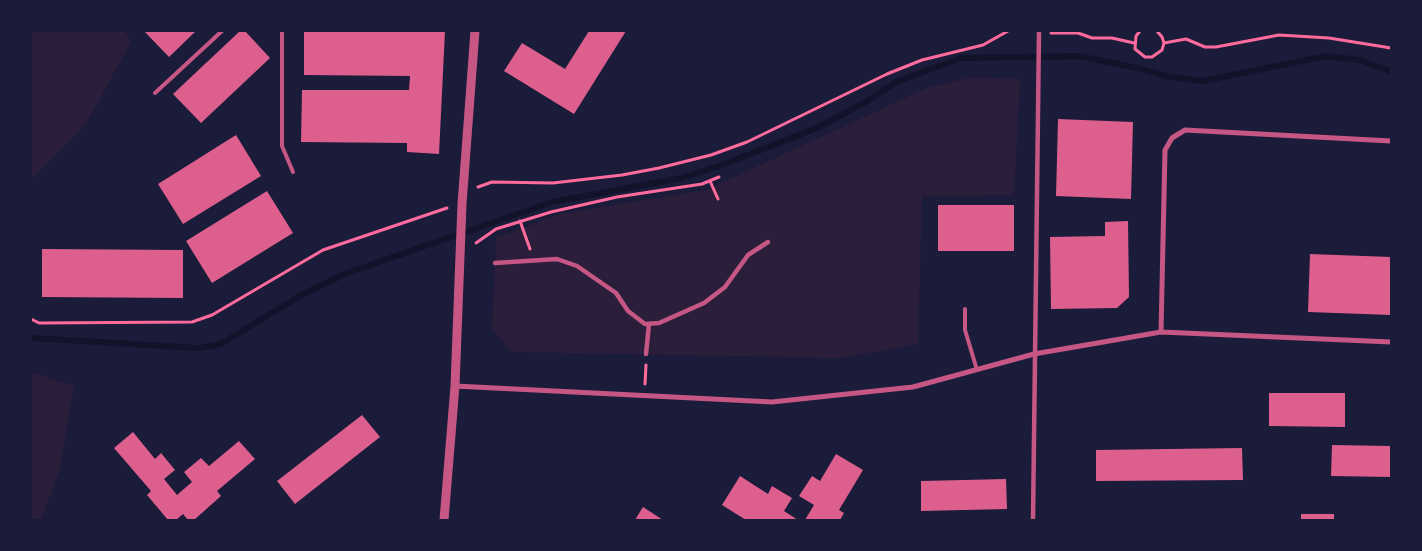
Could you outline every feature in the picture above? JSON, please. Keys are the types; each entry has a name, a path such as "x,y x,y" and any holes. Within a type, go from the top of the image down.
{"street":[{"path":"444,520 455,386 462,204 475,31"},
{"path":"1033,520 1039,31"},
{"path":"1161,332 1165,150 1172,138 1185,130 1391,141"},
{"path":"495,263 557,259 577,266 616,293 628,311 645,324 649,324 659,323 704,303 725,287 748,255 768,242"},
{"path":"646,354 649,324"},
{"path":"455,386 772,402 913,387 1034,354 1161,332 1391,342"}],"lane":[{"path":"155,93 222,31"},
{"path":"282,31 282,146 294,172"},
{"path":"965,309 965,330 977,370"}],"path":[{"path":"492,182 553,183 584,180 659,168 711,154 747,142 887,74 922,60 983,44 1008,31"},
{"path":"1140,31 1134,43 1135,49 1145,57 1158,55 1164,43 1157,31"},
{"path":"1054,33 1078,33 1092,38 1112,38 1134,43"},
{"path":"1164,43 1186,39 1205,47 1216,47 1279,34 1329,38 1391,48"},
{"path":"460,253 496,229 520,221 617,197 719,178"},
{"path":"710,181 718,199"},
{"path":"31,319 39,323 192,322 212,315 323,250 462,204"},
{"path":"520,221 526,236"},
{"path":"644,396 646,354"}],"shaded area":[{"path":"31,31 125,31 131,42 86,124 31,179"},
{"path":"972,77 1020,79 1014,195 922,196 918,344 841,358 512,352 492,329 496,238 560,214 706,190 927,88"},
{"path":"31,372 74,386 59,472 41,520 31,520"}],"building":[{"path":"144,31 196,31 169,57"},
{"path":"240,31 245,31 270,58 201,123 173,94"},
{"path":"304,31 445,31 439,154 407,152 407,143 301,142 302,90 409,90 410,76 304,75"},
{"path":"589,31 626,31 574,114 504,71 522,43 565,69"},
{"path":"1058,119 1133,122 1131,199 1056,196"},
{"path":"236,135 261,176 183,224 158,184"},
{"path":"267,191 293,233 212,283 186,241"},
{"path":"938,205 1014,205 1014,251 938,251"},
{"path":"1128,221 1129,297 1117,308 1051,309 1050,237 1105,236 1105,222"},
{"path":"42,249 183,250 183,298 42,297"},
{"path":"1310,254 1391,257 1391,315 1308,312"},
{"path":"1269,393 1345,393 1345,427 1269,426"},
{"path":"362,415 380,437 295,504 277,481"},
{"path":"133,432 155,459 161,453 175,470 164,479 177,495 192,482 184,472 201,458 209,466 239,441 255,459 217,491 221,496 194,520 188,520 183,514 176,520 168,520 147,495 151,491 114,448"},
{"path":"1332,445 1391,446 1391,477 1331,476"},
{"path":"1242,448 1243,480 1096,481 1096,450"},
{"path":"836,454 863,470 839,510 844,513 840,520 805,520 814,505 799,496 812,476 820,481"},
{"path":"740,476 768,494 772,486 792,498 784,511 798,520 746,520 722,505"},
{"path":"1006,479 1007,509 921,511 921,481"},
{"path":"643,507 663,520 635,520"},
{"path":"1301,514 1334,514 1334,520 1301,520"}],"waterway":[{"path":"31,338 199,348 221,344 303,294 347,273 552,202 682,178 725,164 819,127 869,100 896,82 961,58 1078,56 1170,77 1202,81 1326,56 1359,60 1391,71"}]}
